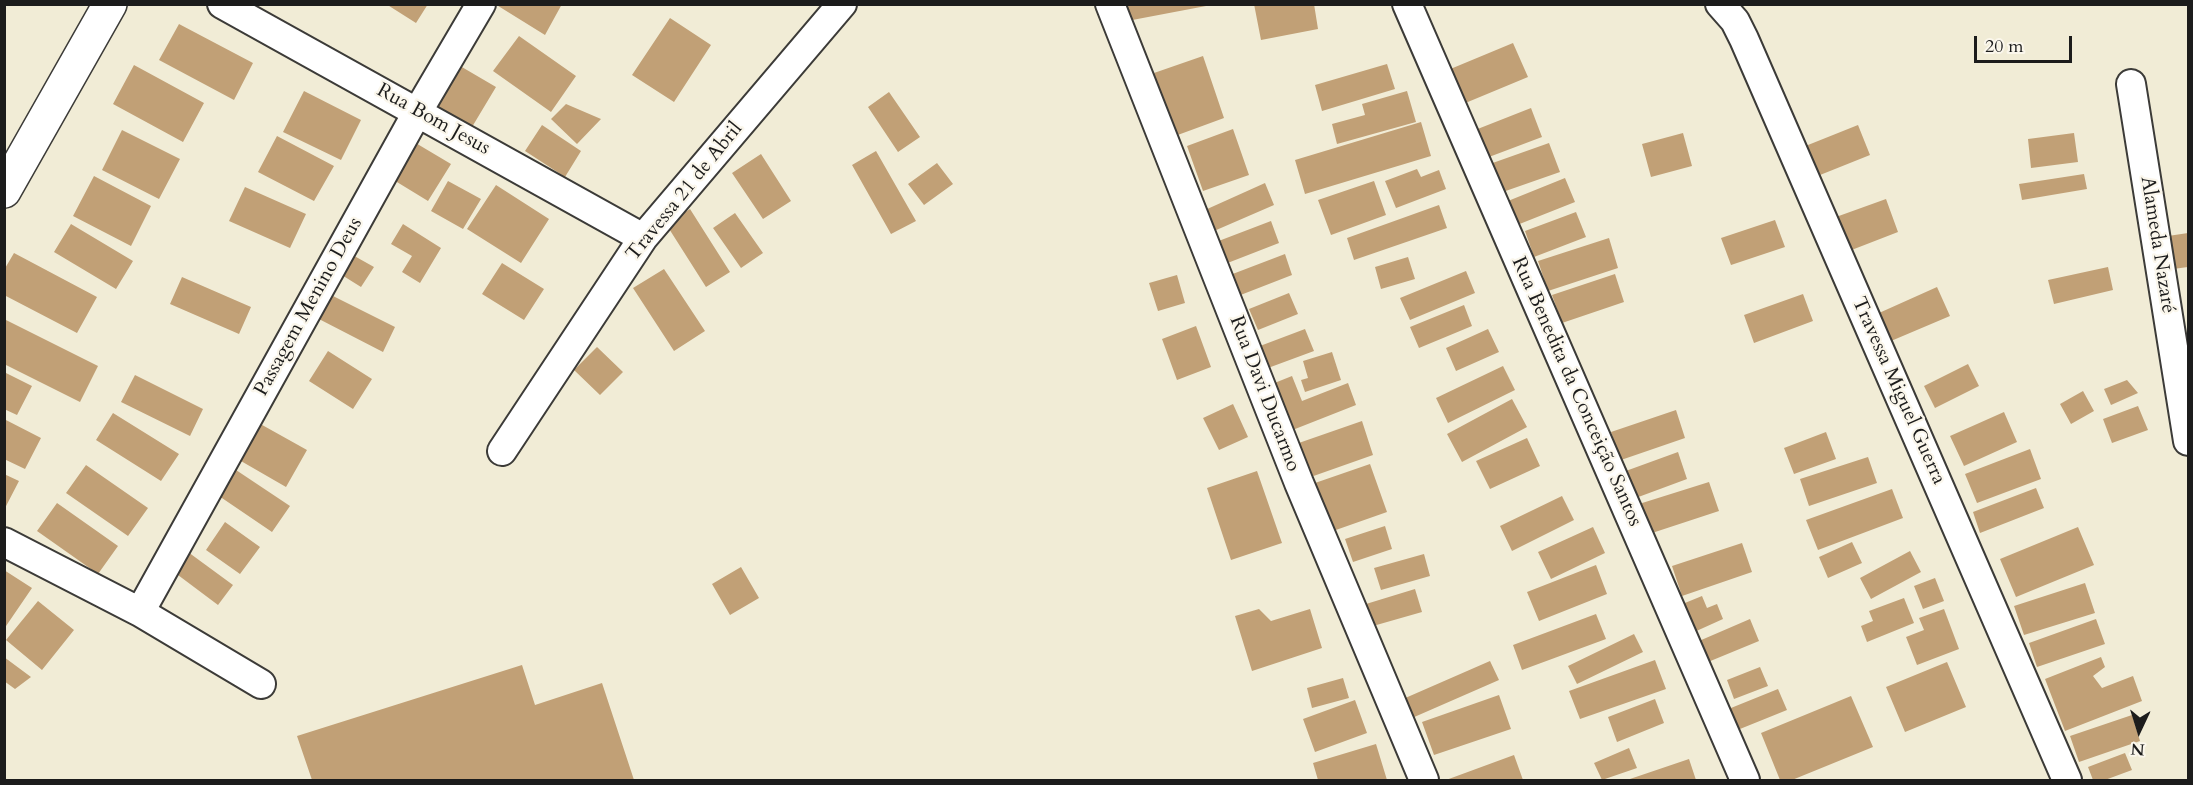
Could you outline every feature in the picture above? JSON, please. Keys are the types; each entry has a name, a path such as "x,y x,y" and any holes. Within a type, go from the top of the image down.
{"street":[{"path":"4,191 110,4"},
{"name":"Rua Bom Jesus","path":"222,4 643,238"},
{"name":"Passagem Menino Deus","path":"140,612 418,111 481,4"},
{"name":"Travessa 21 de Abril","path":"502,452 643,238 842,4"},
{"name":"Rua Davi Ducarmo","path":"1110,4 1299,483 1424,780"},
{"name":"Rua Benedita da Conceição Santos","path":"1407,4 1745,780"},
{"name":"Travessa Miguel Guerra","path":"1721,5 1735,21 1744,39 2067,780"},
{"name":"Alameda Nazaré","path":"2131,84 2188,441"},
{"path":"4,542 140,612 261,684"}],"building":[{"path":"386,4 428,4 416,23"},
{"path":"495,4 562,4 545,35"},
{"path":"1124,4 1206,4 1206,6 1127,21"},
{"path":"1254,4 1314,4 1318,29 1261,40"},
{"path":"670,18 711,45 674,102 632,75"},
{"path":"179,24 253,63 234,100 159,60"},
{"path":"519,36 576,76 551,112 493,71"},
{"path":"1513,43 1528,77 1463,104 1448,70"},
{"path":"1203,56 1224,118 1175,136 1154,73"},
{"path":"455,63 496,87 472,127 431,103"},
{"path":"1387,64 1395,89 1322,111 1315,85"},
{"path":"134,65 204,103 183,142 113,104"},
{"path":"304,91 361,120 341,160 283,132"},
{"path":"1407,91 1416,122 1337,144 1332,124 1365,115 1362,104"},
{"path":"889,92 920,137 898,152 868,107"},
{"path":"566,104 601,119 577,144 551,119"},
{"path":"1531,108 1542,137 1481,160 1470,132"},
{"path":"1421,122 1431,156 1305,194 1295,160"},
{"path":"542,125 581,151 565,177 525,151"},
{"path":"1858,125 1870,155 1815,177 1803,147"},
{"path":"1233,129 1249,175 1203,191 1187,146"},
{"path":"122,130 180,159 159,199 102,170"},
{"path":"1683,133 1692,166 1651,177 1642,144"},
{"path":"2074,133 2078,162 2031,168 2028,139"},
{"path":"277,136 334,166 314,201 258,172"},
{"path":"414,142 451,164 428,201 392,179"},
{"path":"1549,143 1560,172 1497,194 1487,165"},
{"path":"876,151 916,221 891,234 852,165"},
{"path":"761,154 791,201 763,219 732,173"},
{"path":"937,163 953,184 924,205 908,184"},
{"path":"1417,169 1421,177 1439,170 1446,189 1396,208 1385,181"},
{"path":"2084,174 2087,189 2022,200 2019,184"},
{"path":"94,176 151,206 131,246 73,216"},
{"path":"1565,178 1575,202 1512,227 1503,203"},
{"path":"448,181 481,199 463,229 431,211"},
{"path":"1374,181 1386,215 1331,235 1318,200"},
{"path":"1265,183 1274,205 1214,231 1205,210"},
{"path":"496,185 549,219 521,263 467,229"},
{"path":"245,187 306,214 290,248 229,221"},
{"path":"1886,199 1898,232 1849,251 1836,217"},
{"path":"1439,205 1447,228 1354,260 1347,238"},
{"path":"690,209 730,272 706,287 666,224"},
{"path":"1576,212 1586,237 1534,257 1525,231"},
{"path":"735,213 763,253 741,268 713,228"},
{"path":"1775,220 1785,247 1731,265 1721,238"},
{"path":"1271,221 1279,243 1225,264 1216,242"},
{"path":"71,224 133,261 116,289 54,252"},
{"path":"403,224 441,248 420,283 402,272 412,256 391,244"},
{"path":"2188,233 2188,267 2173,269 2168,236"},
{"path":"1609,238 1618,268 1548,291 1538,261"},
{"path":"14,253 97,297 77,333 4,295 4,270"},
{"path":"349,253 374,267 361,287 337,272"},
{"path":"1285,254 1292,275 1238,296 1230,275"},
{"path":"1408,257 1415,279 1381,289 1375,267"},
{"path":"502,263 544,289 524,320 482,294"},
{"path":"2108,267 2113,290 2054,304 2048,280"},
{"path":"664,269 705,331 674,351 633,288"},
{"path":"1466,271 1475,293 1410,320 1400,298"},
{"path":"1615,274 1624,302 1562,323 1552,295"},
{"path":"1177,275 1185,303 1158,311 1149,283"},
{"path":"182,277 251,307 239,334 170,304"},
{"path":"1937,287 1950,316 1891,341 1879,313"},
{"path":"1289,293 1298,314 1258,330 1249,309"},
{"path":"329,294 395,327 383,352 317,318"},
{"path":"1803,294 1813,321 1754,343 1744,315"},
{"path":"1464,305 1472,326 1419,348 1410,327"},
{"path":"4,319 98,366 80,402 4,364"},
{"path":"1196,326 1211,367 1177,380 1162,339"},
{"path":"1305,329 1314,351 1268,368 1260,346"},
{"path":"1488,329 1499,352 1456,371 1446,348"},
{"path":"597,347 623,372 600,395 574,370"},
{"path":"328,351 372,379 353,409 309,381"},
{"path":"1332,352 1341,380 1305,392 1301,380 1308,378 1303,361"},
{"path":"1968,364 1979,386 1935,408 1924,386"},
{"path":"1503,366 1515,390 1448,423 1436,398"},
{"path":"4,372 32,386 17,415 4,409"},
{"path":"135,375 203,409 190,436 121,402"},
{"path":"1292,376 1302,401 1348,383 1356,405 1290,431 1272,384"},
{"path":"2127,380 2138,393 2111,405 2104,389"},
{"path":"2083,391 2094,411 2071,424 2060,404"},
{"path":"1512,399 1527,427 1462,462 1447,434"},
{"path":"1233,404 1248,437 1219,450 1203,418"},
{"path":"2138,406 2148,430 2112,443 2103,419"},
{"path":"1676,410 1685,438 1621,460 1611,432"},
{"path":"2004,412 2017,442 1964,466 1950,436"},
{"path":"113,413 179,454 161,481 96,440"},
{"path":"4,419 41,438 25,469 4,459"},
{"path":"255,421 307,450 286,487 234,457"},
{"path":"1362,421 1373,455 1305,479 1293,445"},
{"path":"1826,432 1836,459 1794,474 1784,448"},
{"path":"1527,438 1540,466 1490,489 1476,461"},
{"path":"2030,449 2041,479 1977,503 1965,474"},
{"path":"1678,452 1687,479 1633,499 1623,472"},
{"path":"1868,457 1877,483 1809,506 1800,479"},
{"path":"1370,464 1387,512 1333,531 1315,483"},
{"path":"86,465 148,508 128,536 66,493"},
{"path":"236,470 290,506 272,532 219,496"},
{"path":"1257,471 1282,543 1231,560 1207,488"},
{"path":"4,474 19,481 4,510"},
{"path":"1709,482 1719,511 1649,534 1639,504"},
{"path":"2036,488 2044,508 1980,533 1973,512"},
{"path":"1892,489 1903,518 1818,550 1806,520"},
{"path":"1562,496 1574,520 1512,551 1500,526"},
{"path":"57,503 118,546 98,574 37,531"},
{"path":"225,522 260,547 240,574 206,550"},
{"path":"1385,526 1392,549 1353,562 1345,539"},
{"path":"1593,527 1605,553 1551,579 1538,552"},
{"path":"2078,527 2094,565 2016,597 2000,559"},
{"path":"1852,542 1862,563 1828,578 1819,557"},
{"path":"1742,543 1752,572 1682,596 1672,566"},
{"path":"1910,551 1921,572 1871,599 1860,578"},
{"path":"188,552 233,585 218,605 174,572"},
{"path":"1424,554 1430,576 1381,590 1374,568"},
{"path":"1596,565 1607,594 1539,621 1527,592"},
{"path":"741,567 759,598 730,615 712,584"},
{"path":"4,570 32,588 4,629"},
{"path":"1935,578 1944,601 1923,609 1914,586"},
{"path":"2085,583 2095,613 2024,635 2014,606"},
{"path":"1415,589 1422,612 1373,626 1366,604"},
{"path":"1702,596 1707,608 1717,604 1723,619 1692,633 1680,605"},
{"path":"1904,598 1914,623 1867,642 1861,626 1873,621 1869,611"},
{"path":"38,601 74,630 42,670 6,640"},
{"path":"1259,609 1271,621 1310,609 1322,648 1252,671 1235,616"},
{"path":"1944,609 1959,649 1917,665 1906,637 1924,630 1919,618"},
{"path":"1596,614 1606,639 1522,670 1513,645"},
{"path":"1750,619 1759,641 1708,662 1699,641"},
{"path":"2096,619 2105,644 2037,667 2029,643"},
{"path":"1634,634 1643,652 1577,684 1568,666"},
{"path":"4,657 31,677 15,689 4,681"},
{"path":"2101,657 2105,667 2093,676 2102,688 2133,676 2142,701 2065,731 2045,679"},
{"path":"1655,660 1666,689 1580,719 1569,691"},
{"path":"1490,661 1499,680 1412,718 1403,699"},
{"path":"1947,662 1966,707 1905,732 1886,687"},
{"path":"522,665 535,705 602,683 634,780 312,780 297,736"},
{"path":"1760,667 1768,686 1734,699 1727,680"},
{"path":"1343,678 1349,698 1312,708 1307,688"},
{"path":"1778,689 1787,710 1735,731 1726,710"},
{"path":"1499,695 1511,729 1434,755 1422,722"},
{"path":"1851,696 1873,747 1792,780 1780,780 1761,733"},
{"path":"1655,699 1664,723 1617,742 1608,717"},
{"path":"1355,700 1367,733 1315,752 1303,719"},
{"path":"2132,715 2140,741 2079,762 2070,736"},
{"path":"1376,744 1387,780 1318,780 1313,763"},
{"path":"1629,748 1637,768 1602,780 1594,763"},
{"path":"2125,753 2132,770 2105,780 2093,780 2088,767"},
{"path":"1514,755 1523,780 1446,780"},
{"path":"1689,759 1696,780 1627,780"}]}
